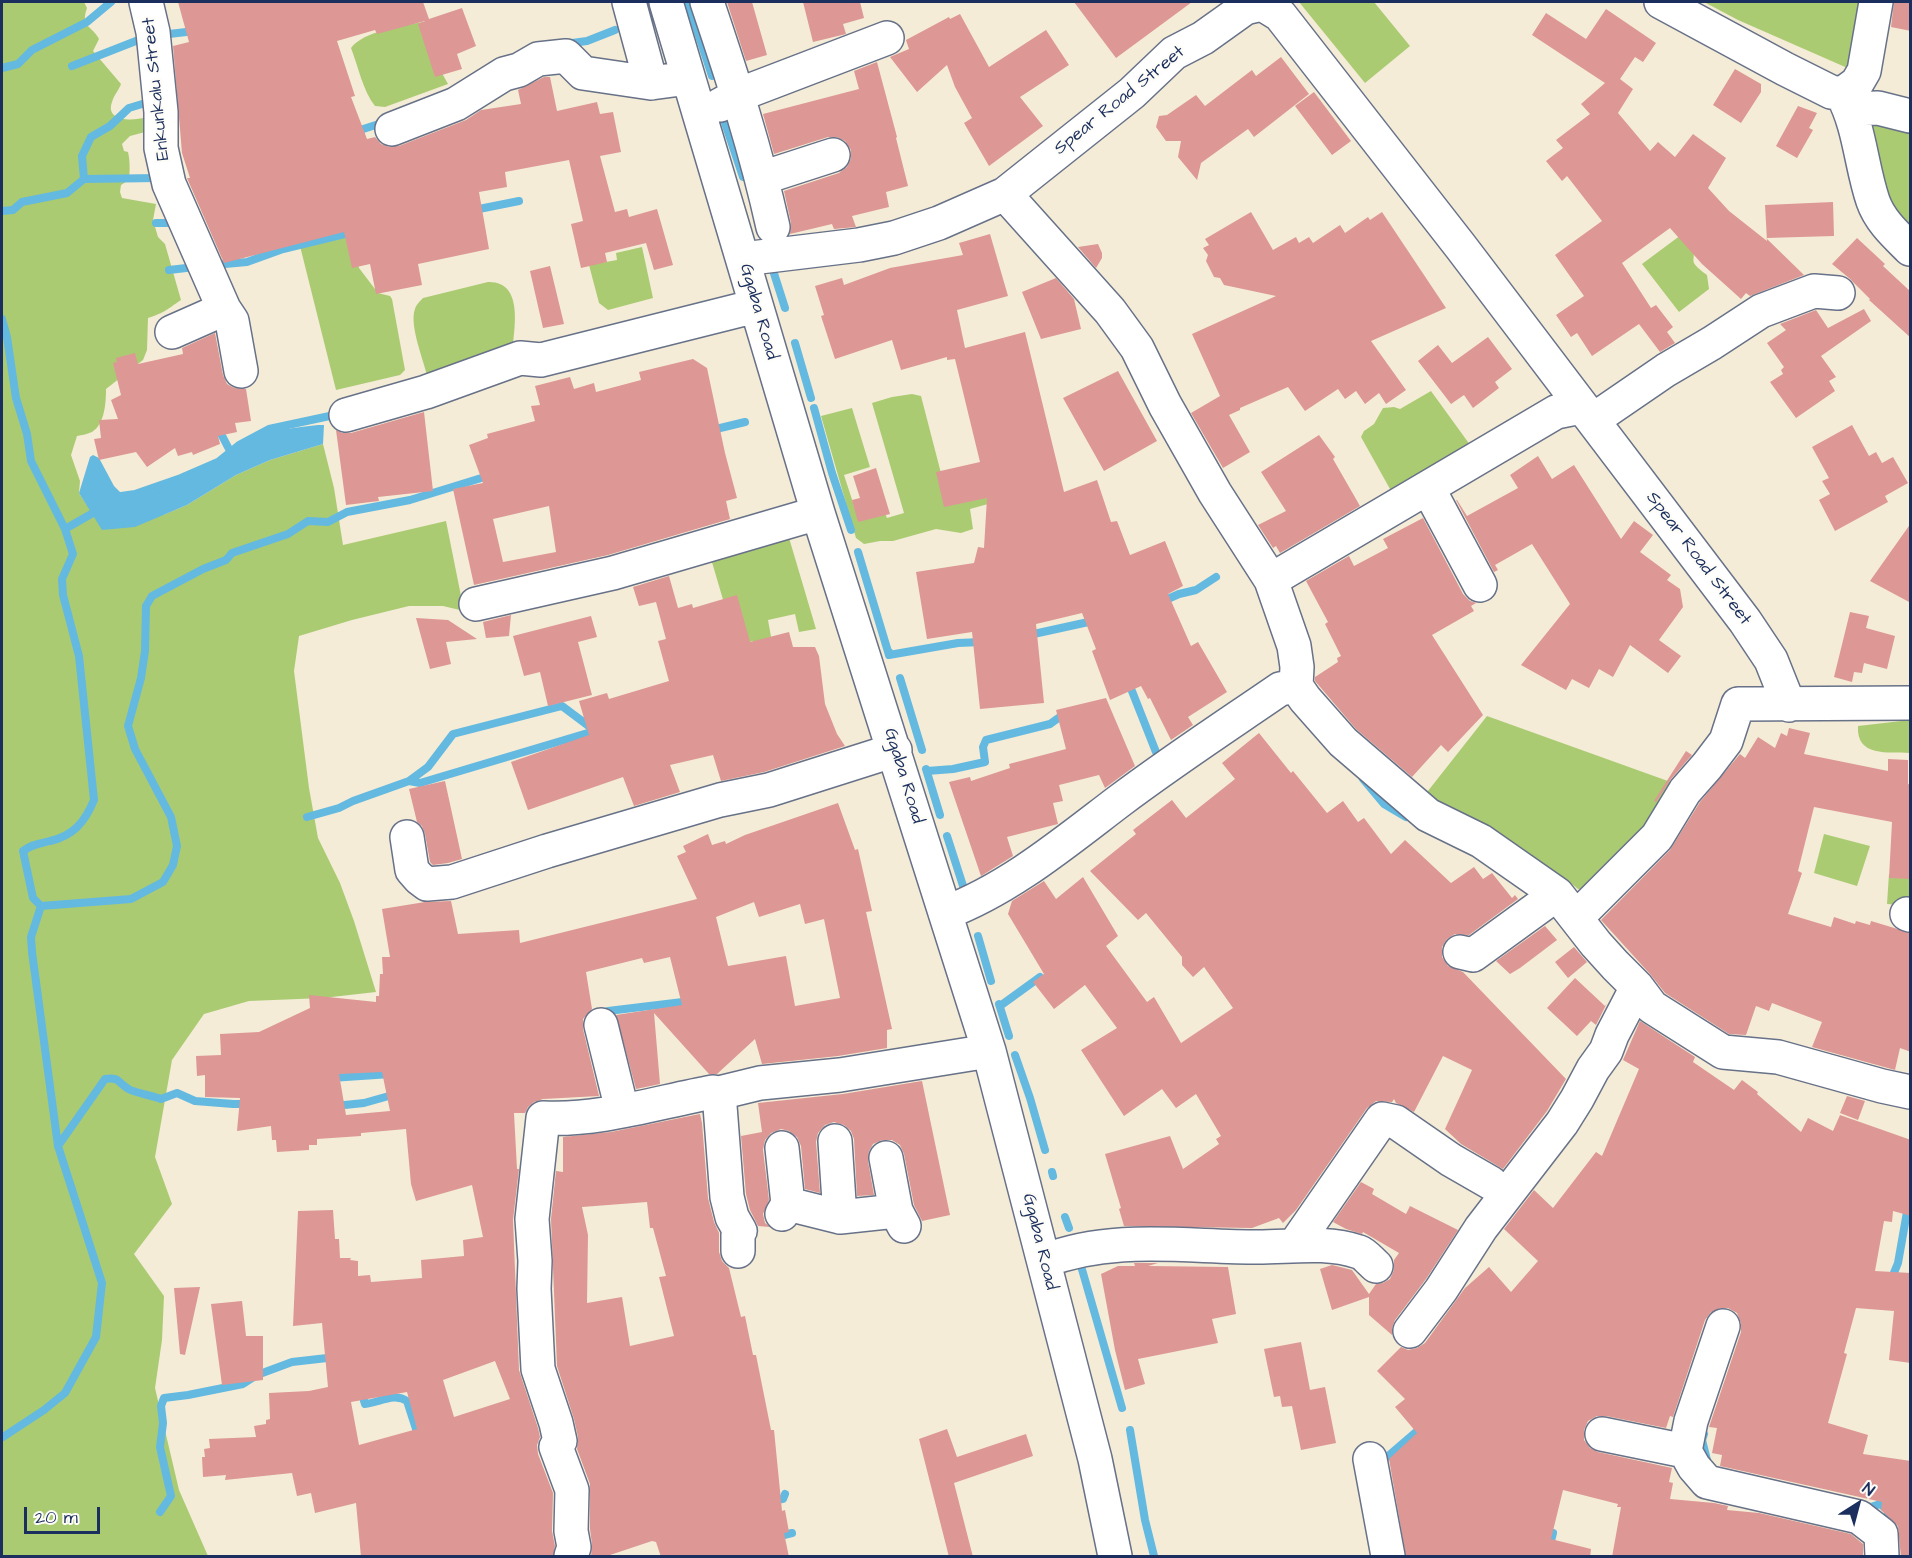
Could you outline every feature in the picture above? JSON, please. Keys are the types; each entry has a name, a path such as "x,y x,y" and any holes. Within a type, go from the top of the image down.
{"street":[{"name":"Enkunkalu Street","path":"146,2 153,32 160,101 161,148 169,184 224,309 232,321 241,370"},
{"path":"629,2 651,83"},
{"name":"Ggaba Road","path":"666,2 818,513 990,1051 1095,1459 1115,1557"},
{"path":"707,2 738,95 762,178 773,227"},
{"path":"1661,2 1846,101 1911,116"},
{"path":"1876,2 1864,71 1846,101 1874,203 1888,228 1911,249"},
{"name":"Spear Road Street","path":"743,259 859,245 894,238 939,223 1005,194 1132,93 1174,53 1203,38 1245,8 1263,3 1273,9 1287,24 1461,247 1745,621 1771,660 1789,705"},
{"path":"697,109 720,105 738,95 887,38"},
{"path":"392,129 456,104 504,74 519,70 538,59 566,56 583,73 651,83 688,78"},
{"path":"762,178 833,154"},
{"path":"1005,194 1110,312 1137,348 1165,405 1215,493 1271,580 1294,646 1297,667 1296,686 1343,742 1428,815 1481,841 1566,906 1652,1007 1723,1052 1778,1057 1911,1092"},
{"path":"1271,580 1556,412 1587,413 1666,370 1761,311 1814,291 1838,293"},
{"path":"346,415 426,392 520,358 541,360 756,306"},
{"path":"172,332 224,309"},
{"path":"1428,488 1480,585"},
{"path":"476,604 613,573 818,513"},
{"path":"945,913 972,903 996,889 1280,689 1296,686"},
{"path":"1460,952 1473,955 1566,906 1656,837 1685,790 1726,741 1738,704 1911,703"},
{"path":"407,837 412,870 419,879 427,884 452,882 547,851 720,800 769,790 895,750"},
{"path":"1410,1331 1442,1290 1481,1228 1567,1115 1606,1051 1637,987"},
{"path":"601,1025 622,1110"},
{"path":"571,1557 574,1547 571,1531 572,1490 556,1447 560,1441 556,1423 538,1369 532,1219 544,1104 564,1119 713,1092 719,1093 760,1083 840,1075 990,1051"},
{"path":"719,1093 728,1197 732,1217 740,1231 738,1251"},
{"path":"1294,1246 1383,1119 1396,1122 1450,1160 1491,1183"},
{"path":"835,1141 840,1216"},
{"path":"782,1148 785,1209 840,1216 900,1219 886,1158"},
{"path":"1044,1261 1069,1251 1151,1242 1257,1247 1324,1245 1361,1252 1376,1266"},
{"path":"1684,1451 1691,1421 1723,1326"},
{"path":"1602,1434 1684,1451 1707,1482 1858,1517 1881,1534 1882,1557"},
{"path":"1370,1459 1388,1557"}],"green space":[{"path":"2,2 84,2 87,8 86,23 99,39 93,51 121,84 112,102 112,113 126,119 143,118 150,102 149,131 130,136 122,144 124,151 128,152 130,173 129,180 121,185 120,192 122,198 156,204 153,220 158,237 165,244 181,300 148,318 147,350 143,360 106,389 104,412 100,424 90,433 77,436 71,455 80,481 79,493 87,505 163,515 187,505 236,475 270,460 323,444 334,488 343,545 446,521 464,611 443,606 409,606 299,636 294,671 318,838 340,883 376,992 323,998 249,1001 204,1014 172,1060 155,1157 172,1204 134,1254 164,1296 162,1340 155,1388 179,1490 208,1556 2,1556"},
{"path":"1299,2 1374,2 1410,46 1365,83"},
{"path":"1704,2 1866,2 1852,70 1738,20"},
{"path":"423,22 448,84 385,107 375,106 364,86 351,48 374,33"},
{"path":"1865,113 1910,126 1910,239 1896,223"},
{"path":"1685,232 1691,244 1694,263 1707,275 1709,289 1679,312 1642,264"},
{"path":"352,235 359,268 378,293 390,296 392,299 405,370 400,375 336,390 300,246"},
{"path":"642,247 653,298 608,310 599,303 589,265 617,260 616,253"},
{"path":"488,282 500,284 508,290 512,298 515,321 512,354 427,375 414,323 417,305 423,298"},
{"path":"1431,391 1473,449 1403,490 1390,489 1361,437 1364,431 1374,424 1383,408 1400,409"},
{"path":"912,394 921,396 949,504 988,496 988,504 970,509 973,529 961,533 936,529 893,541 864,544 856,538 821,416 852,408 870,467 844,475 859,521 885,513 887,518 904,513 872,403"},
{"path":"787,531 816,629 799,632 795,614 768,620 772,642 755,646 753,641 743,644 744,671 709,552"},
{"path":"1487,716 1679,785 1591,890 1578,889 1567,880 1424,796"},
{"path":"1910,720 1910,753 1875,751 1862,743 1859,736 1858,726"},
{"path":"1824,834 1870,846 1857,886 1814,873"},
{"path":"1889,874 1910,875 1910,906 1887,904"}],"water":[{"path":"324,425 323,444 270,460 236,475 187,505 135,527 102,530 79,493 90,457 93,455 99,458 114,486 126,498 135,497 201,472 221,462 242,445 258,436"}],"building":[{"path":"178,2 423,2 429,19 462,8 476,46 457,54 462,69 435,77 418,24 425,21 377,34 375,30 337,41 355,96 351,97 367,139 375,137 381,144 389,147 399,146 466,120 481,110 521,104 518,90 544,77 550,77 557,111 597,102 600,114 613,112 621,152 600,156 615,212 627,209 629,217 657,209 673,265 654,270 646,243 605,253 607,262 581,268 571,224 583,221 569,160 505,172 507,187 479,192 489,249 418,264 422,285 376,294 370,264 352,268 344,232 224,263 187,178 190,178 182,153 173,46 189,42"},
{"path":"727,2 752,2 767,55 746,61"},
{"path":"803,2 860,2 864,18 843,24 846,34 813,42"},
{"path":"1074,2 1192,2 1116,58"},
{"path":"1894,2 1911,2 1911,31 1891,27"},
{"path":"1606,9 1656,43 1643,62 1635,57 1620,79 1633,89 1618,113 1650,151 1658,142 1675,157 1693,134 1726,158 1708,188 1729,211 1767,241 1767,239 1804,275 1750,296 1746,293 1741,299 1702,264 1670,228 1622,263 1651,308 1656,305 1673,327 1667,332 1675,343 1660,352 1639,324 1592,356 1577,333 1571,337 1556,315 1584,296 1555,255 1602,221 1567,176 1562,181 1546,161 1563,148 1556,140 1590,114 1581,104 1605,83 1532,35 1546,13 1586,39"},
{"path":"960,14 989,67 1046,30 1069,65 1020,97 1043,126 989,166 964,123 972,118 955,87 947,65 917,92 890,57 909,49 906,40 949,17 950,19"},
{"path":"1281,57 1309,94 1254,137 1248,129 1201,163 1197,180 1178,157 1181,141 1166,141 1156,127 1159,116 1167,115 1196,95 1205,106 1252,70 1256,76"},
{"path":"877,62 908,186 886,192 889,207 852,216 856,227 834,229 832,224 790,234 791,223 784,191 839,173 847,167 851,159 851,150 845,141 837,137 828,137 774,154 763,114 859,89 854,71"},
{"path":"1735,69 1761,84 1761,92 1741,123 1713,105"},
{"path":"1314,92 1351,141 1332,155 1295,106"},
{"path":"1798,106 1817,113 1809,128 1813,130 1797,158 1776,146"},
{"path":"1833,202 1834,236 1767,238 1765,205"},
{"path":"1251,212 1273,250 1296,237 1299,243 1309,237 1313,243 1340,225 1345,233 1368,217 1370,220 1382,212 1446,308 1371,341 1406,390 1386,404 1379,393 1365,404 1356,391 1345,399 1338,389 1305,411 1288,387 1229,415 1250,452 1223,468 1191,413 1220,396 1192,334 1276,296 1224,285 1220,278 1214,277 1206,261 1208,255 1203,248 1209,245 1205,239"},
{"path":"990,234 1008,296 957,310 965,348 1025,332 1064,492 1097,480 1111,522 1117,521 1130,555 1165,541 1183,586 1168,594 1191,646 1198,642 1227,692 1188,717 1193,725 1171,740 1150,698 1148,699 1141,686 1110,700 1092,651 1096,649 1082,613 1036,624 1044,703 980,709 972,632 927,639 916,572 974,563 978,547 984,548 987,498 944,507 936,472 980,462 955,359 947,360 947,357 901,370 892,340 835,359 821,316 824,315 815,286 842,278 844,285 890,268 963,255 959,243"},
{"path":"1857,238 1911,292 1911,338 1832,264"},
{"path":"1098,244 1102,258 1096,268 1078,247"},
{"path":"550,266 564,324 543,328 530,271"},
{"path":"1056,278 1074,299 1081,329 1041,339 1022,292"},
{"path":"1864,309 1871,321 1821,356 1836,377 1829,381 1835,391 1796,418 1770,382 1783,374 1781,370 1784,367 1767,343 1786,330 1780,324 1816,310 1828,328"},
{"path":"215,333 223,375 227,384 234,388 246,389 251,421 235,423 237,432 218,436 220,444 193,455 192,452 178,456 175,448 147,467 136,452 99,460 94,439 101,438 99,420 118,419 111,400 121,395 113,363 117,362 116,358 135,353 138,364 183,354 182,348"},
{"path":"1488,337 1512,369 1495,382 1499,388 1473,408 1464,395 1451,404 1418,361 1438,345 1452,363"},
{"path":"693,359 707,368 737,498 726,501 730,519 608,555 474,585 453,489 483,483 469,445 488,438 487,434 535,421 531,406 540,405 535,386 570,377 574,389 594,383 596,392 641,380 639,372","holes":["549,506 556,552 503,562 493,519"]},
{"path":"1118,371 1157,441 1104,471 1063,398"},
{"path":"424,412 433,491 378,497 379,501 346,505 336,430 351,433"},
{"path":"1852,425 1869,456 1876,452 1882,463 1893,457 1908,483 1885,496 1888,502 1835,531 1819,500 1830,494 1822,481 1829,478 1812,447"},
{"path":"1319,435 1335,457 1333,459 1360,506 1280,553 1276,546 1273,548 1258,525 1286,511 1261,472"},
{"path":"1538,456 1552,479 1574,465 1621,539 1634,521 1653,535 1640,552 1671,575 1667,580 1680,589 1683,607 1659,640 1681,656 1668,673 1630,645 1613,677 1599,669 1589,688 1572,679 1566,690 1521,665 1570,604 1532,544 1495,565 1498,570 1494,572 1456,500 1467,516 1518,488 1510,475"},
{"path":"876,468 890,514 858,522 852,500 860,498 853,476"},
{"path":"1423,518 1463,594 1476,603 1471,606 1474,611 1432,635 1483,715 1448,752 1441,745 1412,777 1356,729 1315,681 1315,677 1338,662 1337,658 1341,656 1325,624 1328,622 1306,581 1349,556 1354,566 1388,548 1383,539"},
{"path":"1911,523 1911,603 1870,581"},
{"path":"669,576 678,608 692,604 693,608 737,595 750,642 789,632 793,647 815,647 819,656 825,704 837,734 845,746 764,772 721,781 713,755 670,765 680,792 634,806 623,777 528,810 511,762 589,735 579,701 607,693 609,699 669,681 658,641 666,639 656,602 639,606 633,587"},
{"path":"1850,612 1869,616 1866,628 1895,636 1887,669 1864,663 1862,673 1854,672 1852,682 1834,677"},
{"path":"511,615 509,636 486,638 483,622"},
{"path":"591,616 597,637 578,642 592,695 548,706 540,672 524,676 513,636"},
{"path":"416,618 448,620 477,639 446,642 451,664 430,669"},
{"path":"1106,698 1135,766 1105,788 1099,775 1059,785 1063,801 1053,803 1058,824 1007,837 1013,856 981,876 949,782 970,777 971,781 1010,768 1009,764 1066,749 1056,710"},
{"path":"1789,728 1810,733 1804,754 1888,771 1888,759 1908,760 1908,784 1911,785 1911,879 1889,878 1892,822 1814,807 1798,871 1802,873 1788,914 1831,927 1834,917 1855,924 1856,921 1870,925 1871,921 1911,933 1911,1052 1900,1048 1895,1070 1812,1047 1822,1022 1772,1003 1769,1011 1756,1006 1746,1035 1729,1034 1665,993 1601,920 1670,850 1700,802 1740,754 1745,758 1758,737 1775,748 1781,733 1787,736"},
{"path":"1259,733 1327,813 1343,801 1358,822 1364,818 1391,854 1405,840 1451,883 1474,867 1483,879 1492,873 1512,898 1515,895 1518,899 1469,935 1455,934 1447,939 1442,947 1442,957 1448,966 1463,972 1566,1079 1547,1111 1503,1169 1461,1144 1445,1129 1472,1070 1443,1056 1414,1112 1396,1103 1394,1099 1392,1102 1376,1101 1367,1108 1296,1210 1283,1223 1279,1218 1252,1228 1124,1226 1105,1154 1170,1136 1183,1169 1219,1144 1216,1139 1221,1136 1196,1094 1176,1108 1162,1089 1124,1116 1081,1050 1117,1028 1085,985 1054,1009 1033,982 1044,974 1008,914 1012,901 1044,881 1056,899 1083,877 1118,936 1106,946 1147,1002 1154,997 1181,1043 1233,1008 1204,967 1193,977 1182,965 1182,957 1146,913 1138,920 1090,871 1136,834 1133,830 1172,800 1186,818 1235,779 1222,763"},
{"path":"1686,751 1692,755 1671,779 1656,802 1654,801"},
{"path":"445,781 462,859 433,865 430,862 425,834 422,826 417,822 409,789"},
{"path":"838,803 855,850 858,849 872,911 866,912 892,1029 887,1030 887,1048 762,1064 755,1039 717,1074 709,1074 654,1013 660,1084 636,1089 616,1015 682,1005 670,957 644,963 642,958 586,972 592,1009 583,1019 583,1029 599,1096 543,1099 534,1102 525,1113 514,1113 517,1169 519,1169 513,1220 519,1370 538,1428 540,1437 537,1445 538,1454 553,1493 552,1531 555,1546 553,1557 361,1557 356,1503 315,1513 311,1493 297,1496 292,1473 225,1480 226,1475 203,1477 202,1457 205,1457 204,1449 210,1448 209,1439 256,1437 254,1426 266,1424 266,1420 270,1419 269,1393 309,1391 328,1387 322,1323 293,1326 298,1211 333,1210 335,1239 339,1239 340,1258 351,1258 350,1260 358,1261 358,1276 370,1275 371,1282 422,1278 421,1260 464,1256 463,1240 483,1237 472,1185 416,1201 411,1184 406,1129 361,1133 361,1136 317,1139 317,1145 309,1145 309,1150 277,1152 276,1140 272,1140 271,1126 237,1131 240,1098 205,1097 205,1075 197,1076 196,1056 221,1055 220,1034 259,1032 310,1008 309,995 376,1002 376,996 379,996 380,974 383,974 382,957 390,957 382,909 425,902 451,901 458,934 519,930 520,943 697,899 677,856 686,852 683,846 708,834 712,845 725,841 726,844 745,835","holes":["754,902 759,917 800,904 805,924 824,919 840,998 795,1006 786,956 728,966 716,917","382,1072 390,1111 346,1115 339,1074","495,1361 510,1399 454,1417 443,1380","407,1392 417,1429 359,1445 351,1402"]},
{"path":"1545,926 1557,940 1520,968 1510,974 1496,961"},
{"path":"1574,947 1587,962 1568,978 1555,962"},
{"path":"1575,978 1605,1006 1607,1003 1596,1025 1591,1021 1577,1036 1547,1008"},
{"path":"1640,1021 1695,1057 1693,1062 1734,1090 1742,1080 1801,1132 1808,1118 1833,1131 1840,1115 1911,1140 1911,1216 1893,1211 1892,1222 1884,1221 1875,1271 1911,1273 1911,1363 1889,1360 1894,1311 1856,1308 1844,1353 1847,1354 1828,1423 1868,1435 1863,1454 1911,1461 1911,1557 1901,1557 1898,1526 1881,1510 1882,1502 1720,1466 1722,1455 1712,1453 1717,1428 1709,1427 1741,1332 1741,1323 1737,1313 1728,1308 1720,1308 1711,1312 1705,1320 1673,1417 1670,1416 1666,1428 1597,1416 1588,1421 1584,1430 1584,1440 1590,1448 1598,1452 1672,1468 1669,1482 1673,1483 1670,1499 1714,1503 1728,1506 1727,1510 1759,1513 1851,1534 1863,1544 1863,1557 1612,1557 1621,1507 1617,1507 1618,1504 1563,1490 1551,1539 1591,1549 1590,1557 1406,1557 1389,1459 1417,1433 1395,1407 1405,1399 1377,1371 1401,1347 1408,1350 1425,1343 1465,1288 1489,1267 1511,1292 1538,1261 1504,1229 1534,1190 1553,1208 1596,1152 1602,1156 1639,1069 1623,1060"},
{"path":"922,1081 950,1215 922,1221 914,1205 904,1154 900,1145 892,1140 882,1140 873,1144 869,1151 868,1161 874,1195 857,1196 854,1139 851,1131 844,1125 834,1122 825,1125 818,1133 816,1142 820,1193 805,1189 801,1146 797,1137 781,1129 771,1133 765,1140 763,1150 769,1200 763,1214 765,1223 770,1227 758,1226 750,1210 746,1194 741,1136 762,1132 758,1103 843,1094"},
{"path":"1847,1096 1865,1101 1858,1120 1840,1113"},
{"path":"700,1114 708,1198 719,1233 719,1252 722,1261 729,1268 741,1317 745,1316 753,1355 756,1355 771,1430 774,1430 782,1511 785,1510 789,1532 784,1533 789,1557 661,1557 656,1542 652,1541 604,1557 591,1557 590,1484 577,1449 578,1437 574,1419 557,1366 551,1219 556,1171 563,1172 563,1137 611,1132","holes":["647,1202 650,1228 653,1228 666,1276 659,1277 674,1336 630,1346 622,1297 587,1303 588,1235 582,1207"]},
{"path":"1361,1182 1374,1189 1372,1194 1406,1214 1410,1206 1458,1230 1426,1279 1395,1320 1392,1335 1369,1315 1369,1297 1332,1310 1320,1269 1332,1265 1352,1270 1369,1294 1376,1284 1390,1279 1394,1270 1394,1260 1399,1253 1363,1232 1362,1234 1346,1229 1333,1222"},
{"path":"1134,1263 1158,1263 1148,1266 1228,1267 1236,1314 1212,1319 1218,1343 1138,1359 1145,1384 1125,1390 1101,1274 1118,1266 1135,1266"},
{"path":"200,1287 185,1355 180,1354 174,1288"},
{"path":"242,1301 246,1336 263,1336 263,1380 222,1385 211,1304"},
{"path":"1301,1342 1310,1390 1325,1387 1336,1443 1301,1450 1292,1406 1282,1407 1280,1396 1274,1397 1264,1349"},
{"path":"947,1429 957,1457 1026,1434 1033,1456 954,1483 973,1557 949,1557 919,1439"}],"waterway":[{"path":"2,68 18,64 32,50 87,22 111,2"},
{"path":"688,2 712,76"},
{"path":"565,44 587,41 615,30"},
{"path":"169,34 195,31"},
{"path":"72,66 141,39"},
{"path":"84,179 82,156 91,137 110,126 129,108 152,101"},
{"path":"721,111 743,177"},
{"path":"354,132 385,122"},
{"path":"2,211 13,210 22,202 67,193 84,179 160,178"},
{"path":"474,210 519,201"},
{"path":"156,223 175,223"},
{"path":"214,265 247,262 283,249 353,232"},
{"path":"771,264 785,308"},
{"path":"169,270 195,267"},
{"path":"2,319 16,398 27,434 31,461 65,529 73,554 62,579 63,595 79,656 94,800 87,815 72,832 23,851 33,898 41,906 31,937 32,952 58,1146 102,1283 96,1337 65,1393 3,1437"},
{"path":"795,343 811,398"},
{"path":"814,408 851,530"},
{"path":"115,500 121,496 135,494 181,478 218,462 239,445 269,429 339,414"},
{"path":"712,430 745,422"},
{"path":"218,428 230,451"},
{"path":"41,906 131,899 163,882 173,865 177,846 171,817 135,749 128,726 141,678 145,651 146,606 152,596 203,569 226,560 232,553 288,534 308,521 328,522 347,512 410,500 491,475"},
{"path":"65,529 100,509"},
{"path":"858,552 889,655 889,652"},
{"path":"1161,602 1196,590 1216,577"},
{"path":"1029,635 1093,621"},
{"path":"889,655 958,643 982,642"},
{"path":"900,678 922,750"},
{"path":"1128,681 1156,752"},
{"path":"307,817 339,808 409,781 428,767 453,734 562,706 590,727 596,727"},
{"path":"927,771 953,769 985,762 983,747 986,740 1050,724 1064,714"},
{"path":"409,781 420,783 591,732"},
{"path":"926,769 940,815"},
{"path":"1363,779 1384,804 1406,817"},
{"path":"947,836 965,892"},
{"path":"978,936 991,981"},
{"path":"1000,1006 1040,977"},
{"path":"608,1011 691,1001"},
{"path":"999,1004 1009,1036"},
{"path":"1015,1055 1045,1150"},
{"path":"331,1078 391,1074"},
{"path":"58,1146 105,1079 116,1079 129,1089 161,1099 177,1093 195,1101 249,1104"},
{"path":"335,1106 364,1103 396,1094"},
{"path":"1052,1172 1053,1176"},
{"path":"1891,1280 1898,1263 1907,1212 1910,1213"},
{"path":"1065,1217 1069,1228"},
{"path":"1079,1259 1122,1408"},
{"path":"160,1512 171,1496 160,1447 163,1423 161,1406 164,1398 243,1384 257,1375 292,1362 336,1357"},
{"path":"361,1391 365,1404 392,1398 407,1401 419,1438"},
{"path":"1380,1463 1423,1426"},
{"path":"1130,1430 1145,1520 1154,1556"},
{"path":"1704,1434 1702,1440 1707,1460"},
{"path":"772,1500 783,1499 785,1494"},
{"path":"1864,1505 1871,1507 1880,1504 1888,1510 1887,1528"},
{"path":"776,1537 792,1533"},
{"path":"1549,1549 1553,1533"}]}
